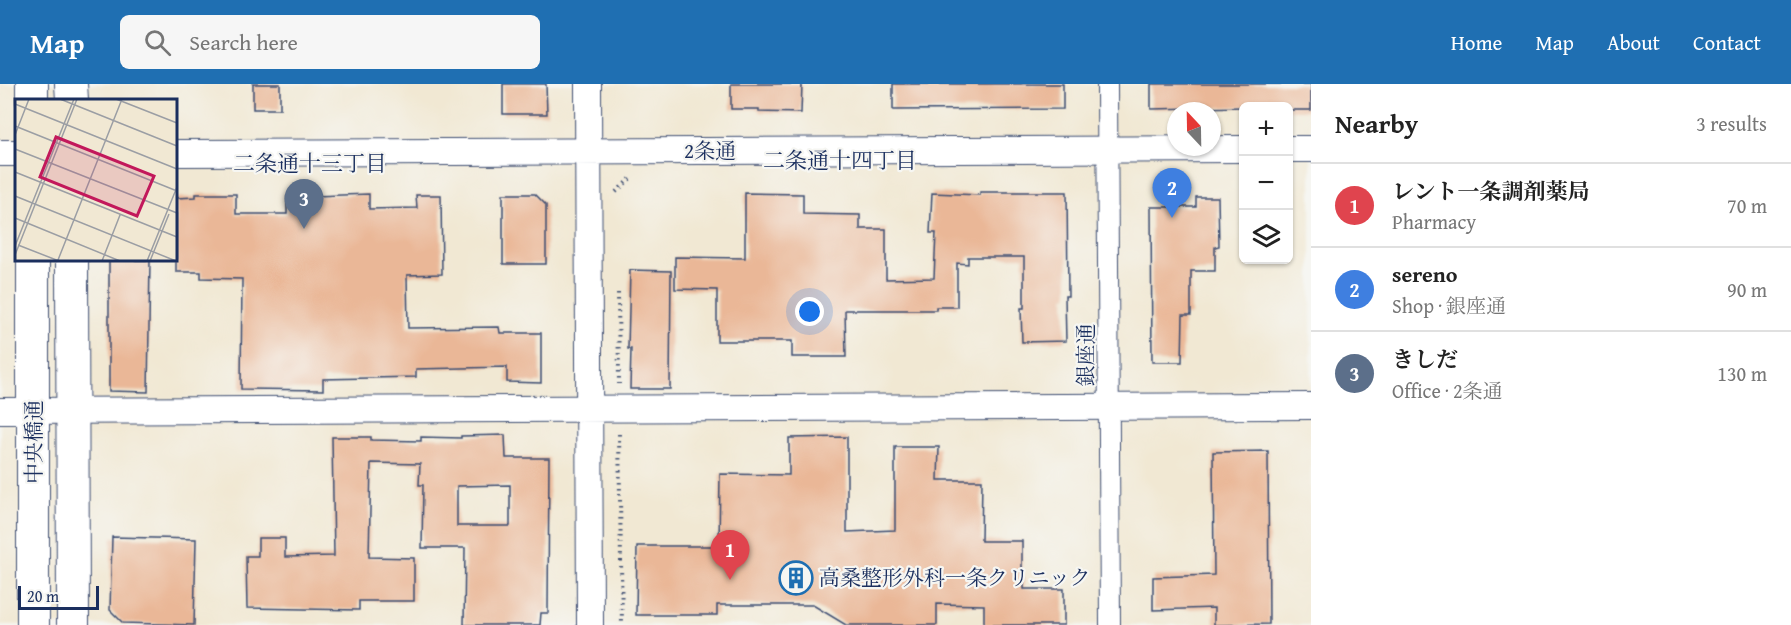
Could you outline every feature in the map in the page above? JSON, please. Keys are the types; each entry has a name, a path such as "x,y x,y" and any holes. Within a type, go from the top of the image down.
{"street":[{"path":"71,84 72,99"},
{"path":"588,84 590,625"},
{"name":"銀座通","path":"1107,84 1110,625"},
{"name":"2条通","path":"177,153 1239,149"},
{"path":"1293,149 1311,149"},
{"name":"中央橋通","path":"33,261 33,625"},
{"name":"中央橋通","path":"72,261 73,625"},
{"path":"0,411 1311,406"}],"path":[{"path":"616,202 616,190 636,173"},
{"path":"618,282 622,625"}],"building":[{"path":"253,84 280,84 280,109 253,109"},
{"path":"503,84 546,84 547,114 503,114"},
{"path":"731,84 802,84 801,113 731,109"},
{"path":"893,84 1063,84 1063,109 893,110"},
{"path":"1151,84 1311,84 1311,110 1293,110 1293,102 1239,102 1239,107 1221,107 1221,102 1167,102 1167,109 1151,109"},
{"path":"980,192 1067,192 1066,341 1022,342 1024,257 968,257 968,264 957,263 957,307 936,307 936,310 845,310 846,357 792,357 792,341 717,341 717,290 675,289 675,257 745,258 745,193 803,194 803,214 860,215 860,229 886,229 886,279 934,278 936,233 930,233 932,193 980,195"},
{"path":"196,194 236,194 236,214 287,214 287,197 369,194 369,209 417,208 416,195 441,195 442,274 407,275 408,328 499,327 500,333 541,333 541,383 507,382 507,367 416,369 416,377 323,379 323,390 241,389 242,279 201,278 201,272 176,272 177,198 196,197"},
{"path":"503,194 535,194 546,205 546,264 503,264"},
{"path":"1196,197 1218,197 1219,246 1215,247 1215,271 1191,271 1191,315 1183,315 1182,362 1152,362 1151,207 1196,207"},
{"path":"109,261 150,261 148,392 109,391"},
{"path":"630,270 671,271 670,389 630,389 631,349 628,349"},
{"path":"505,435 506,458 549,458 548,613 541,613 540,625 464,625 465,548 422,548 423,485 419,485 420,464 371,463 369,557 414,558 414,601 359,601 359,610 247,608 246,556 258,556 258,538 285,538 285,557 334,556 332,437 421,441 421,437 461,438 461,436","holes":["510,485 510,526 457,526 457,486"]},
{"path":"847,437 847,532 895,530 895,447 939,447 938,480 982,480 981,541 1022,541 1024,589 1064,589 1064,625 984,625 984,605 937,604 937,625 846,625 813,605 717,605 717,615 636,615 637,546 719,546 720,474 789,475 789,438"},
{"path":"1268,451 1269,624 1214,625 1214,608 1153,610 1153,577 1214,575 1213,452"},
{"path":"112,537 196,539 194,625 123,623 110,610"}],"place":[{"name":"sereno","path":"1172,218"},
{"name":"きしだ","path":"304,229"},
{"name":"高桑整形外科一条クリニック","path":"796,578"},
{"name":"レント一条調剤薬局","path":"730,580"}],"district":[{"name":"二条通十四丁目","path":"840,160"},
{"name":"二条通十三丁目","path":"310,163"}]}
